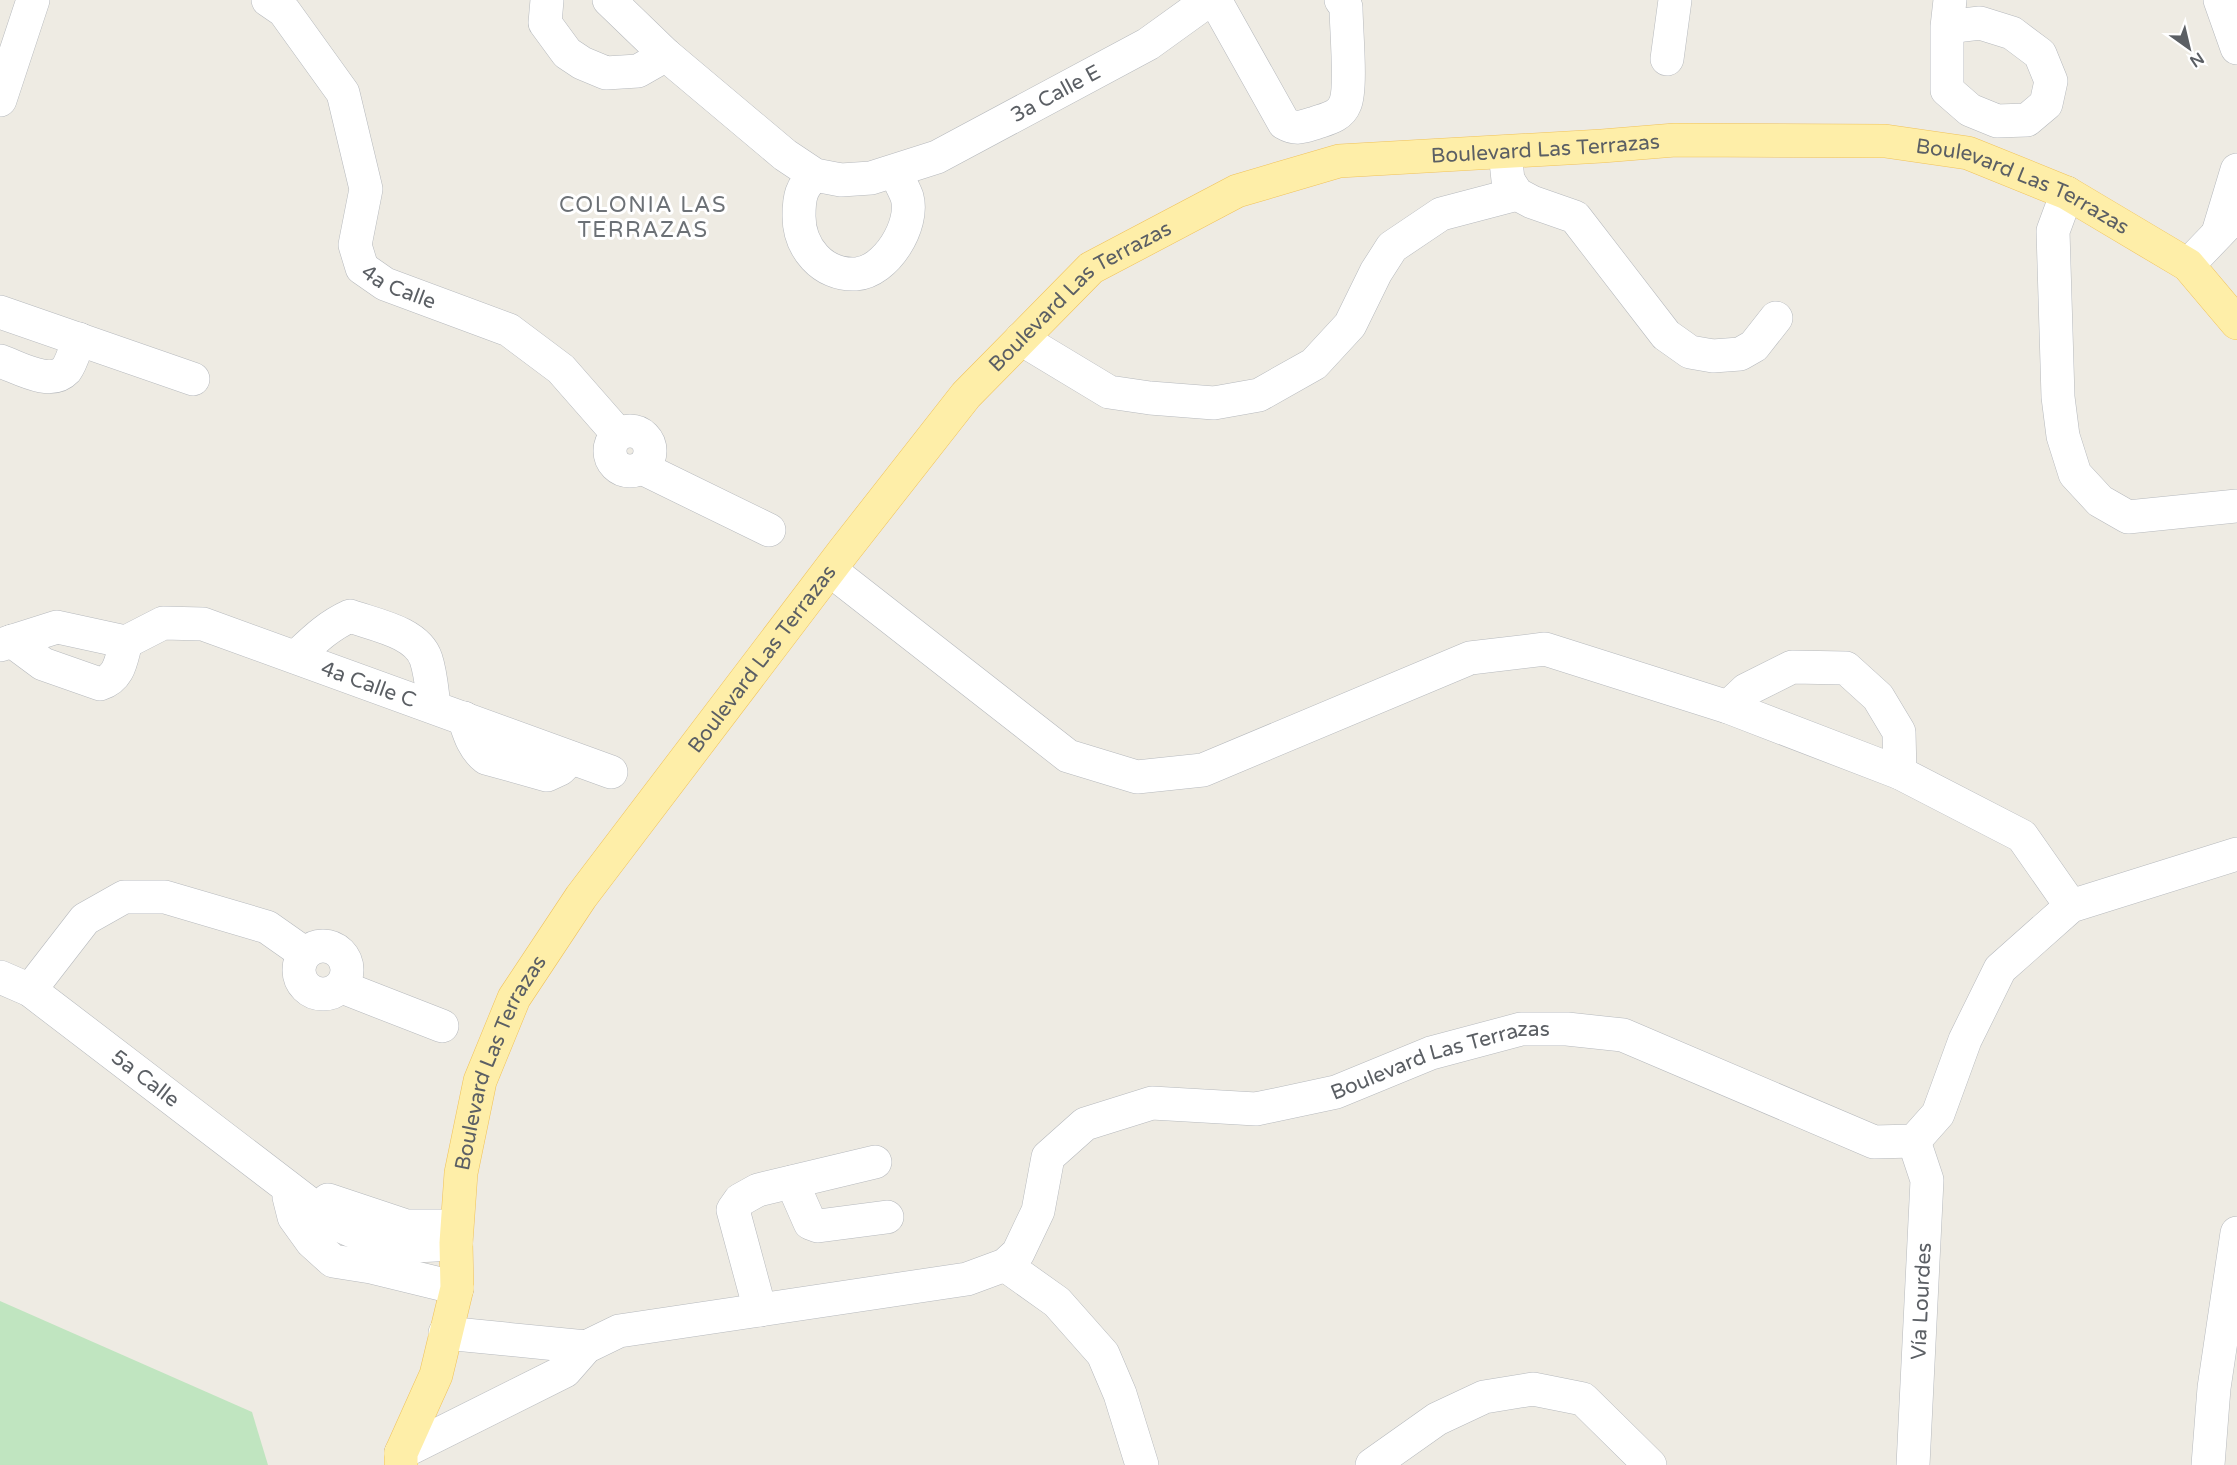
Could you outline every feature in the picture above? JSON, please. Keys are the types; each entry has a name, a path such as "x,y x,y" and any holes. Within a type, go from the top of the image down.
{"main road":[{"name":"Boulevard Las Terrazas","path":"401,1459 436,1375 457,1288 456,1234 461,1173 480,1081 514,998 581,897 966,395 1091,268 1237,191 1339,162 1675,140 1885,141 1968,153 2067,193 2188,265 2237,323"}],"street":[{"path":"0,100 33,0"},
{"name":"4a Calle","path":"268,0 284,11 343,93 366,189 355,245 362,268 385,284 509,330 561,369 618,434 631,430 643,435 650,445 650,457 642,468 769,530"},
{"path":"548,0 545,23 567,53 582,63 606,73 638,71 666,55"},
{"name":"3a Calle E","path":"609,0 666,55 785,155 815,175 841,180 871,178 937,157 1148,44 1209,0"},
{"path":"1215,0 1284,123 1299,129 1336,116 1345,106 1348,92 1346,7 1341,0"},
{"path":"1667,59 1675,0"},
{"path":"2220,0 2237,48"},
{"path":"1505,152 1508,180 1517,194 1532,202 1575,217 1666,335 1690,352 1713,356 1740,354 1754,345 1776,318"},
{"path":"2188,265 2228,224 2237,170"},
{"path":"815,175 804,184 799,205 799,229 804,244 819,263 839,272 857,274 873,269 901,240 906,225 908,199 895,172"},
{"path":"2067,193 2053,231 2058,397 2063,436 2075,474 2100,501 2128,517 2237,506"},
{"path":"1021,339 1109,392 1214,403 1259,395 1314,364 1350,325 1376,272 1392,247 1441,214 1517,194"},
{"path":"0,312 194,379"},
{"path":"0,361 48,378 60,375 67,368 79,339"},
{"path":"830,570 1068,756 1137,777 1203,770 1470,658 1545,649 1728,707 1900,772 2022,836 2071,906"},
{"path":"297,656 321,633 350,616 411,638 420,648 449,712"},
{"name":"4a Calle C","path":"126,642 163,623 203,624 297,656 611,772"},
{"path":"57,627 126,642 116,675 110,681 100,684 43,664 6,643 57,627"},
{"path":"1728,707 1746,690 1792,667 1846,668 1878,697 1899,732 1900,772"},
{"path":"1914,1141 1938,1114 1965,1040 2000,969 2071,906 2237,854"},
{"path":"30,990 85,919 124,897 165,897 267,927 304,953 297,968 301,983 313,994 329,995 342,987 442,1026"},
{"name":"5a Calle","path":"0,977 30,990 296,1194 316,1214 371,1239 400,1246 422,1247 456,1234"},
{"name":"Boulevard Las Terrazas","path":"401,1459 565,1371 586,1347 619,1331 967,1279 1005,1265 1018,1253 1038,1211 1048,1157 1085,1124 1152,1103 1256,1109 1336,1092 1431,1053 1521,1029 1566,1029 1623,1035 1874,1142 1914,1141"},
{"name":"Vía Lourdes","path":"1913,1465 1927,1180 1914,1141"},
{"path":"760,1310 733,1210 740,1200 758,1190 875,1162"},
{"path":"792,1182 810,1223 818,1226 887,1217"},
{"path":"296,1194 294,1217 312,1242 333,1261 371,1267 457,1288"},
{"path":"2208,1465 2214,1388 2237,1233"},
{"path":"1005,1265 1057,1302 1103,1354 1120,1394 1142,1465"},
{"path":"445,1333 586,1347"},
{"path":"1372,1465 1437,1419 1484,1396 1533,1389 1583,1399 1650,1465"}],"green space":[{"path":"0,1301 252,1412 268,1465 0,1465"}],"district":[{"name":"COLONIA LAS TERRAZAS","path":"643,218"}]}
